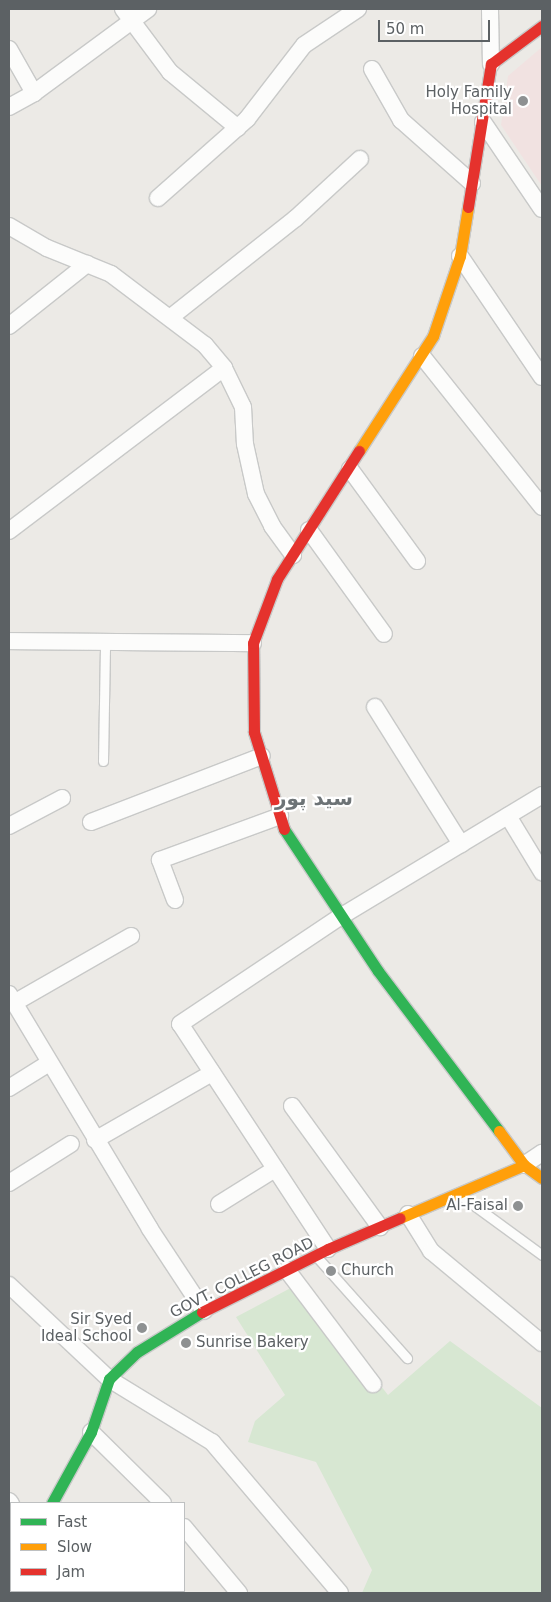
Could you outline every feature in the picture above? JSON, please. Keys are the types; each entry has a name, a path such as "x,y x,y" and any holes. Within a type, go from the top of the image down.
{"main road":[{"path":"542,26 491,64 460,256 433,336 350,469 277,579 253,643 254,732 286,836 340,917 524,1165 542,1178"},
{"name":"GOVT. COLLEG ROAD","path":"54,1502 91,1432 109,1379 137,1352 204,1312 322,1253 524,1165"}],"street":[{"path":"9,107 34,93 127,15 148,9"},
{"path":"158,198 238,128 304,45 358,9"},
{"path":"490,9 491,64"},
{"path":"127,15 170,72 238,128"},
{"path":"9,49 34,93"},
{"path":"372,69 401,120 472,183"},
{"path":"483,122 542,209"},
{"path":"171,317 296,218 360,159"},
{"path":"9,226 46,248 111,274 171,317 205,345 224,368 243,406 245,444 256,494 272,526 293,555"},
{"path":"460,256 542,377"},
{"path":"9,326 87,264"},
{"path":"422,356 542,507"},
{"path":"9,531 224,368"},
{"path":"350,469 417,561"},
{"path":"310,530 384,634"},
{"path":"9,641 253,643"},
{"path":"375,707 461,844"},
{"path":"91,822 262,756"},
{"path":"322,1253 275,1169 182,1028 183,1019 340,917 542,795"},
{"path":"9,826 62,798"},
{"path":"175,900 160,860 280,816"},
{"path":"508,816 542,872"},
{"path":"131,936 11,998 95,1140 204,1312"},
{"path":"9,1088 49,1063"},
{"path":"95,1140 212,1073"},
{"path":"292,1106 380,1227"},
{"path":"9,1183 71,1144"},
{"path":"524,1165 542,1153"},
{"path":"219,1204 275,1169"},
{"path":"408,1214 431,1251 542,1343"},
{"path":"287,1270 373,1384"},
{"path":"9,1285 109,1379 212,1442 340,1593"},
{"path":"91,1432 162,1502"},
{"path":"185,1528 239,1593"}],"lane":[{"path":"103,761 105,642"},
{"path":"458,1193 542,1255"},
{"path":"322,1253 408,1358"}],"shaded area":[{"name":"Holy Family Hospital","path":"542,47 542,186 501,125 508,76"}],"green space":[{"path":"300,1283 388,1395 450,1341 542,1408 542,1593 362,1593 372,1570 316,1462 248,1442 255,1421 285,1395 236,1317"}],"traffic: fast":[{"path":"284,829 378,971 499,1131"},
{"path":"53,1502 91,1432 109,1379 137,1352 202,1312"}],"traffic: slow":[{"path":"359,451 433,336 460,256 468,207"},
{"path":"499,1131 524,1165 542,1178"},
{"path":"400,1218 524,1165"}],"traffic: jam":[{"path":"468,207 491,64 542,26"},
{"path":"284,829 254,732 253,643 277,579 359,451"},
{"path":"202,1312 328,1249 400,1218"}],"place":[{"name":"Holy Family Hospital","path":"523,101"},
{"name":"Al-Faisal","path":"518,1206"},
{"name":"Church","path":"331,1271"},
{"name":"Sir Syed Ideal School","path":"142,1328"},
{"name":"Sunrise Bakery","path":"186,1343"}],"district":[{"name":"سید پور","path":"314,798"}]}
